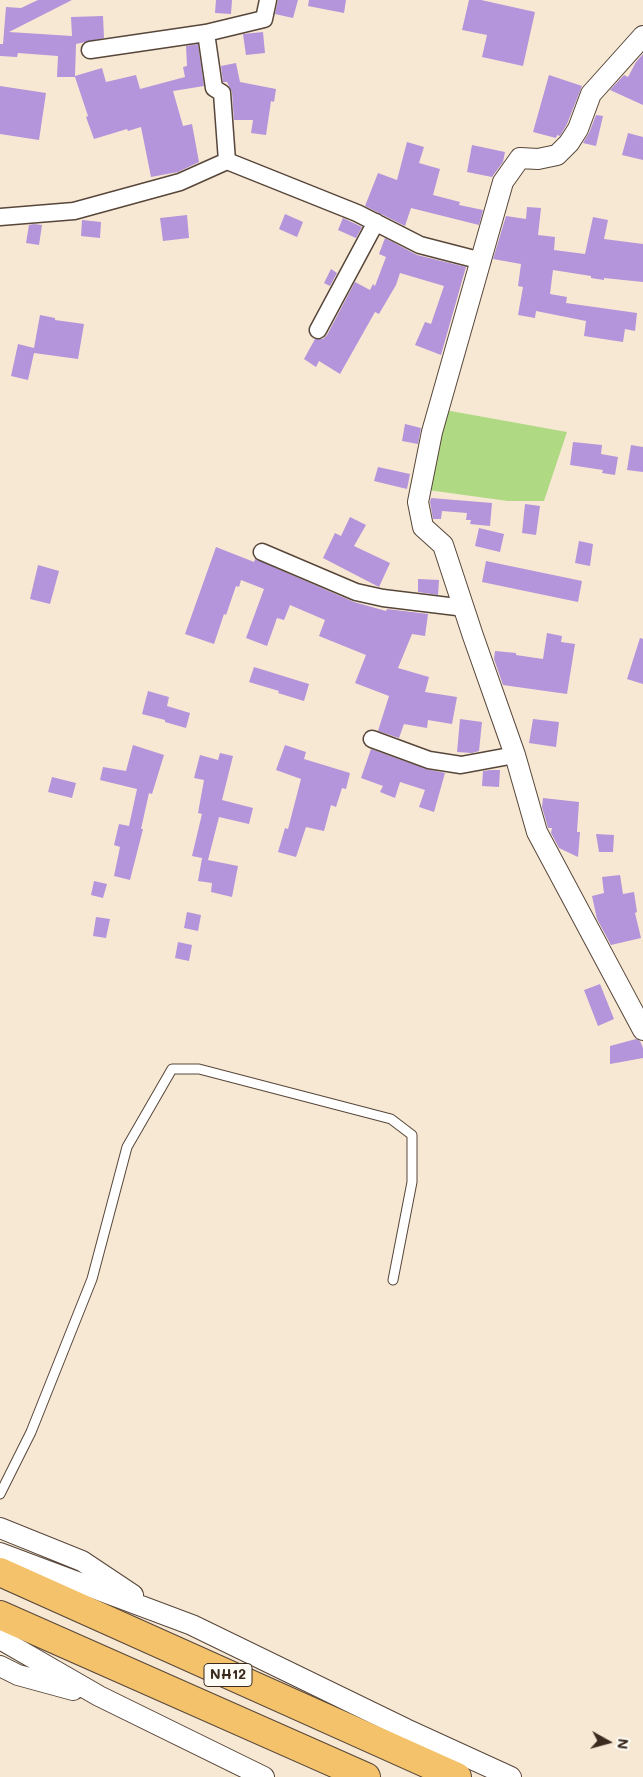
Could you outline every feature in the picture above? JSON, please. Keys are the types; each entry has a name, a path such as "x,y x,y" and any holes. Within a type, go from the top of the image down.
{"highway":[{"name":"NH12","path":"0,1572 457,1777"},
{"name":"NH12","path":"0,1615 366,1777"}],"street":[{"path":"90,50 206,33 264,19 268,0"},
{"path":"206,33 214,88 222,93 227,161"},
{"path":"643,36 591,94 578,129 569,143 557,155 538,159 520,158 503,182 482,262 432,432 418,502 423,527 443,545 465,608 472,636 515,755 537,832 643,1030"},
{"path":"0,217 74,211 180,182 227,161 357,213 420,245 482,262"},
{"path":"318,330 376,222"},
{"path":"262,552 356,592 383,598 465,608"},
{"path":"372,739 429,760 461,765 515,755"},
{"path":"0,1528 82,1560 156,1612"},
{"path":"0,1553 192,1625 406,1729 511,1777"},
{"path":"0,1639 99,1696 264,1777"},
{"path":"0,1666 33,1680 99,1696"}],"lane":[{"path":"0,1494 31,1432 92,1279 127,1147 172,1069 200,1069 391,1119 412,1135 412,1182 393,1280"}],"green space":[{"path":"445,410 567,432 544,501 508,501 428,490"}],"building":[{"path":"38,0 72,0 9,32 72,36 71,17 103,16 104,38 76,44 75,76 102,68 106,82 136,75 140,89 185,77 183,67 187,66 186,46 198,44 204,86 173,91 183,126 192,124 199,162 178,172 151,177 141,127 128,131 127,129 94,139 75,77 57,77 58,56 18,53 17,57 0,56 0,44 3,44 6,7 21,8"},
{"path":"216,0 232,0 231,14 215,13"},
{"path":"278,0 298,0 293,18 275,14"},
{"path":"309,0 346,0 344,13 308,6"},
{"path":"469,0 481,0 535,12 523,66 482,57 487,35 462,30"},
{"path":"263,32 265,53 246,55 243,34"},
{"path":"643,54 643,105 610,90 624,75 628,77"},
{"path":"236,63 240,82 276,89 274,102 271,101 266,135 251,133 253,120 234,120 232,92 227,82 223,82 221,66"},
{"path":"549,75 582,86 567,124 560,136 557,135 556,138 533,132"},
{"path":"0,86 46,93 39,140 0,134"},
{"path":"596,115 603,116 596,146 583,143"},
{"path":"628,133 643,137 643,160 622,155"},
{"path":"407,142 424,147 419,163 440,169 433,195 460,202 459,205 483,210 479,225 411,208 405,226 365,206 378,173 397,180"},
{"path":"472,145 505,152 503,162 492,177 467,172"},
{"path":"527,207 541,208 538,235 555,237 554,250 585,254 593,217 608,220 604,239 643,244 643,282 604,278 604,280 553,270 550,294 567,297 566,303 637,313 635,331 625,329 623,342 584,336 586,321 536,311 535,318 518,315 523,287 518,286 521,264 493,259 506,216 526,219"},
{"path":"285,214 303,222 297,237 279,229"},
{"path":"187,215 189,238 163,241 160,218"},
{"path":"343,218 362,227 356,238 338,230"},
{"path":"82,220 101,222 100,238 81,236"},
{"path":"29,225 42,225 39,245 26,243"},
{"path":"385,238 417,255 466,267 441,355 415,345 425,322 431,324 444,286 400,273 396,285 379,314 375,312 340,374 319,361 316,367 304,359 315,339 323,339 327,335 355,282 370,290 373,284 375,286 386,257 379,254"},
{"path":"331,269 337,273 330,286 324,283"},
{"path":"40,315 55,318 55,320 84,324 78,359 34,353 28,380 11,376 18,344 34,348"},
{"path":"405,424 421,428 418,444 402,441"},
{"path":"573,442 602,445 601,454 618,457 615,475 602,473 603,470 570,465"},
{"path":"631,445 643,447 643,472 627,470"},
{"path":"378,467 410,474 407,489 374,481"},
{"path":"431,498 492,503 490,526 470,524 471,520 466,520 467,513 442,511 441,519 433,519"},
{"path":"525,504 540,506 536,535 522,533"},
{"path":"350,517 366,525 354,546 390,563 379,587 323,558 335,533 341,536"},
{"path":"479,528 504,534 500,552 475,546"},
{"path":"579,541 593,544 590,566 575,563"},
{"path":"216,547 254,562 255,559 354,602 386,611 387,609 428,614 425,636 412,634 398,668 429,677 425,692 457,697 452,724 428,720 427,728 404,724 399,738 378,731 389,696 355,683 366,655 319,636 325,620 290,605 284,620 277,618 267,646 246,638 264,589 241,580 239,587 236,586 226,615 224,614 214,644 185,634"},
{"path":"486,561 582,581 578,602 482,582"},
{"path":"38,565 59,571 50,604 30,599"},
{"path":"418,579 439,580 438,595 418,592"},
{"path":"547,633 562,636 561,642 575,644 567,694 503,685 494,659 495,651 543,659"},
{"path":"640,638 643,639 643,684 627,679"},
{"path":"254,667 309,684 304,701 249,682"},
{"path":"148,691 169,697 167,706 190,713 186,728 142,714"},
{"path":"460,719 482,722 479,751 472,753 457,752"},
{"path":"533,719 559,722 556,747 529,743"},
{"path":"133,745 164,755 152,794 149,793 141,829 143,829 130,880 114,876 120,847 114,845 119,824 129,826 137,789 100,780 103,767 126,771"},
{"path":"285,745 306,752 304,759 350,773 346,789 342,788 336,807 331,805 324,831 306,827 296,857 278,852 285,828 288,829 301,779 276,770"},
{"path":"371,749 426,769 445,773 434,812 419,807 425,790 400,782 395,798 380,792 383,786 361,778"},
{"path":"220,753 233,756 222,800 253,808 249,824 219,817 208,860 238,866 232,897 211,892 212,883 198,881 202,858 192,856 202,814 198,813 204,780 194,778 200,755 218,760"},
{"path":"500,770 499,787 482,786 483,771"},
{"path":"52,777 76,783 72,798 48,792"},
{"path":"543,798 579,802 577,832 580,832 578,857 559,848 551,833 552,828 548,828 542,807"},
{"path":"596,834 614,835 613,852 599,852"},
{"path":"620,875 623,894 634,892 637,912 635,913 641,938 611,945 597,919 592,896 604,893 602,877"},
{"path":"94,881 107,884 103,898 91,895"},
{"path":"187,912 201,915 198,931 184,928"},
{"path":"96,917 110,919 106,938 93,936"},
{"path":"178,942 192,945 189,961 175,958"},
{"path":"600,984 614,1019 598,1026 584,990"},
{"path":"636,1039 640,1041 643,1048 643,1058 610,1064 610,1046"}]}
